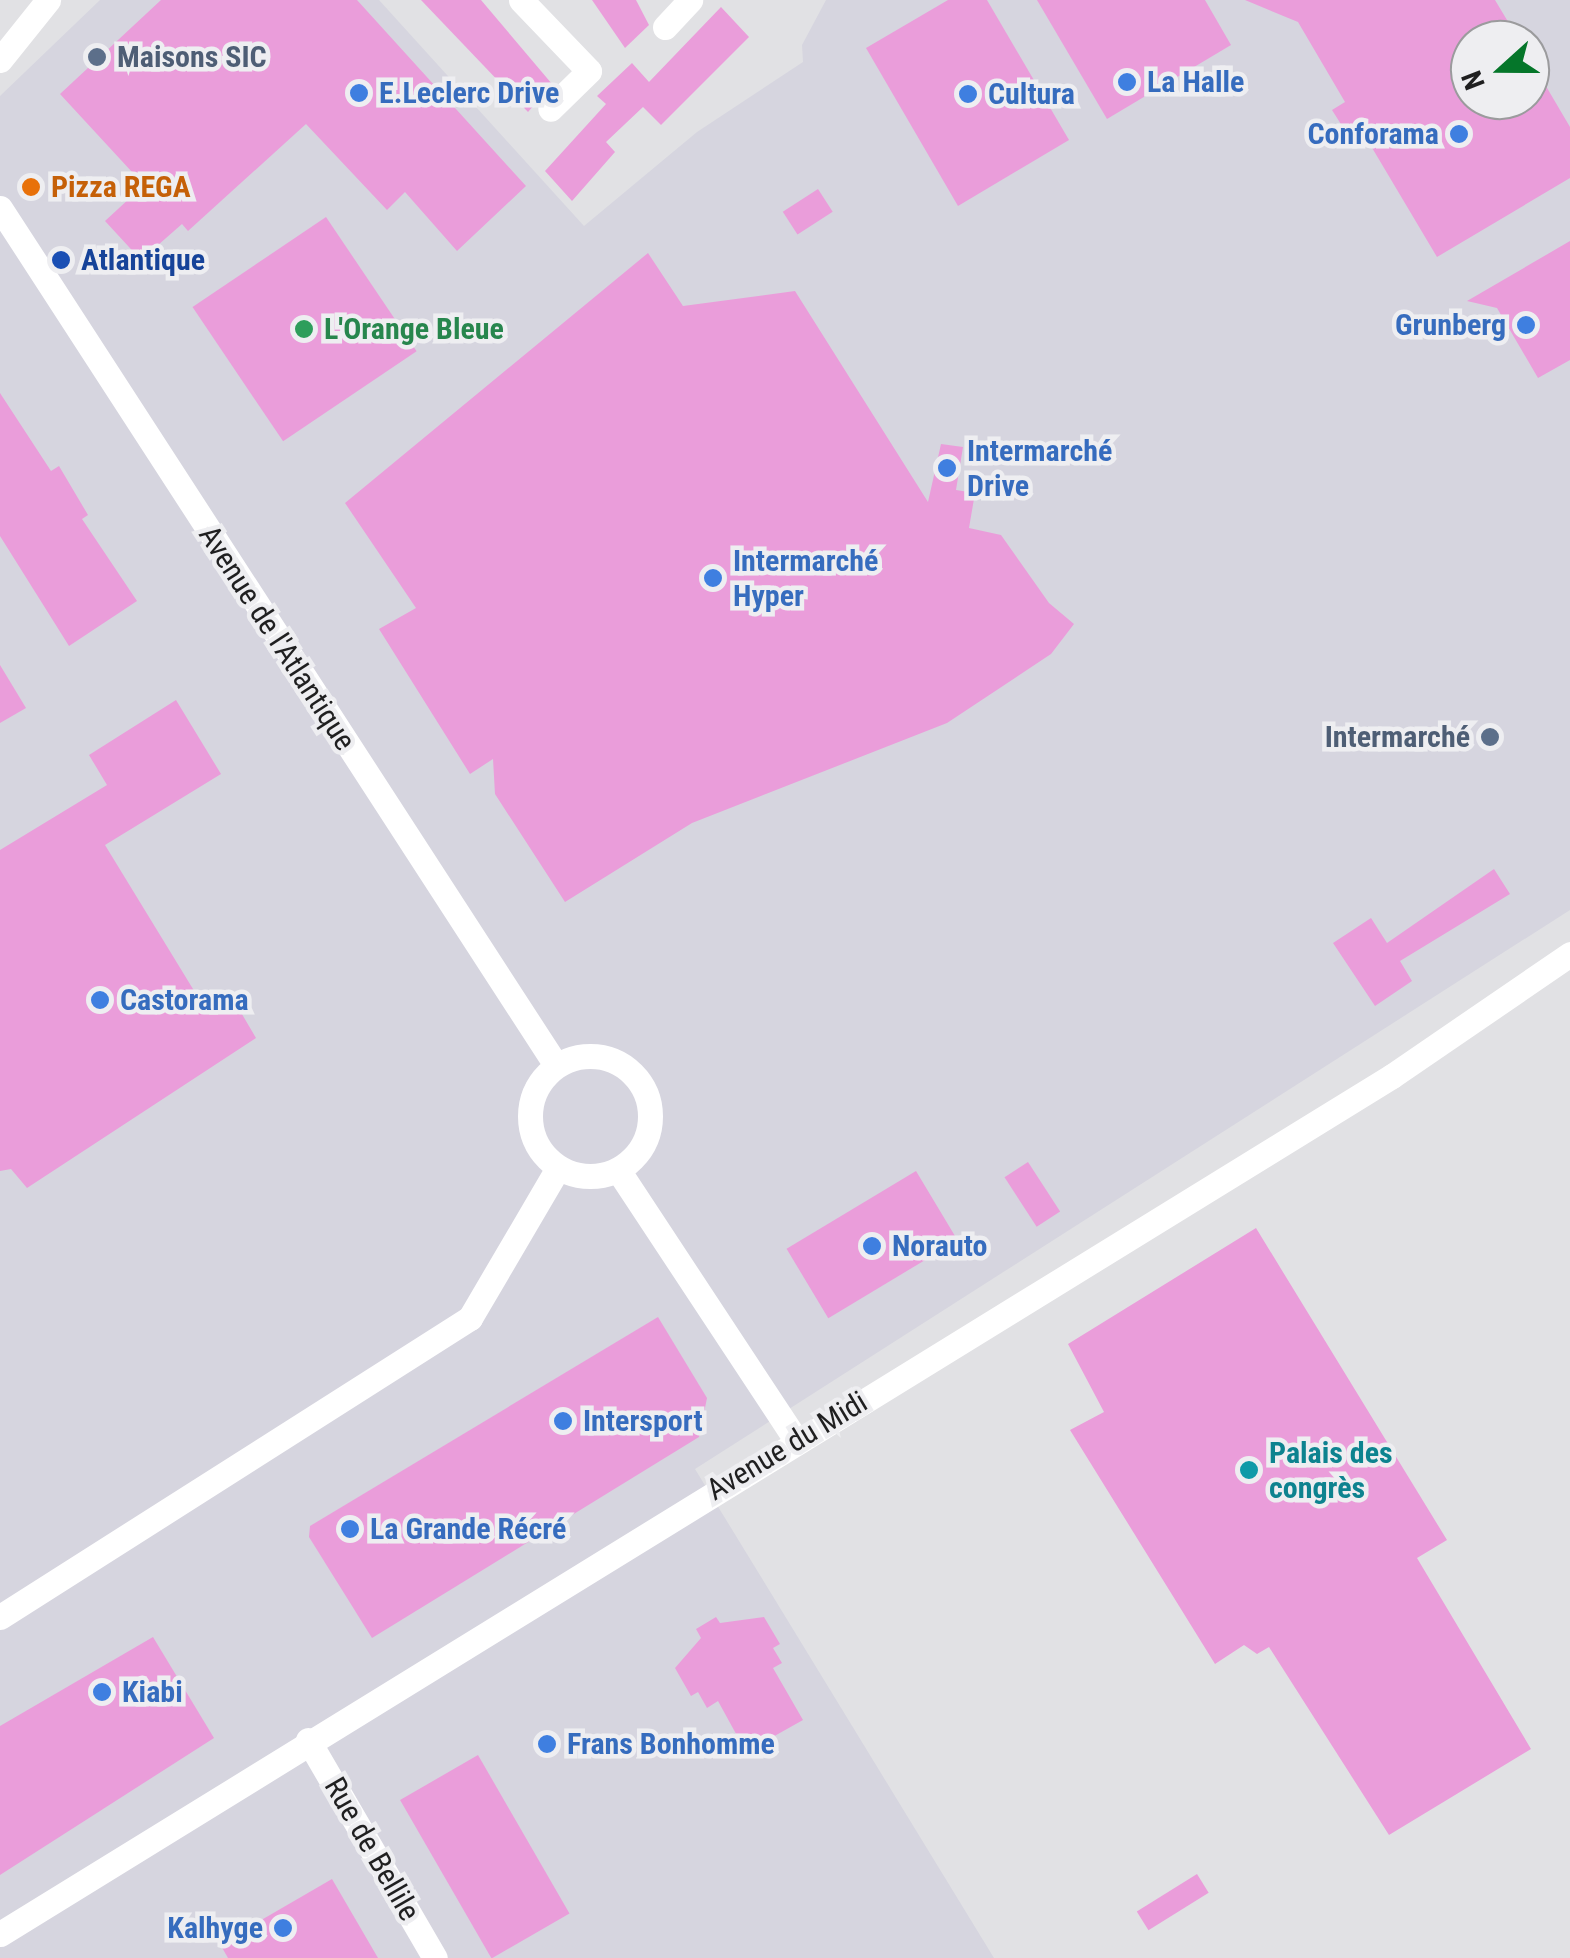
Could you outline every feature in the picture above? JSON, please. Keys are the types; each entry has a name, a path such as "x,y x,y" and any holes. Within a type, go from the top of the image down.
{"street":[{"path":"0,30 48,0"},
{"path":"0,60 48,0"},
{"path":"520,0 589,71 550,109"},
{"path":"665,27 690,0"},
{"name":"Avenue de l'Atlantique","path":"0,208 556,1066"},
{"name":"Avenue du Midi","path":"0,1934 308,1740 1392,1076 1570,954"},
{"path":"592,1056 626,1068 639,1080 647,1097 648,1132 618,1170 588,1177 558,1168 543,1154 529,1117 532,1097 556,1066 592,1056"},
{"path":"0,1617 214,1487 470,1318 558,1168"},
{"path":"618,1170 796,1440"},
{"name":"Rue de Bellile","path":"308,1740 435,1958"}],"shaded area":[{"path":"100,0 379,0 584,226 697,132 803,62 802,45 826,0 1570,0 1570,910 695,1469 994,1958 0,1958 0,96"}],"building":[{"path":"161,0 357,0 526,186 457,251 405,192 387,210 306,124 188,231 182,224 141,260 105,221 144,185 60,94"},
{"path":"421,0 481,0 552,84 528,112"},
{"path":"592,0 636,0 649,25 625,48"},
{"name":"Cultura","path":"948,0 987,0 1069,140 958,206 866,48"},
{"name":"La Halle","path":"1037,0 1205,0 1231,45 1107,119"},
{"name":"Conforama","path":"1245,0 1495,0 1507,20 1450,20 1450,120 1550,120 1550,93 1570,127 1570,178 1437,257 1368,141 1356,148 1332,110 1345,102 1298,22"},
{"path":"721,7 749,37 661,125 643,107 606,142 615,152 572,201 545,171 606,104 597,96 632,63 649,82"},
{"path":"818,189 833,212 797,235 783,212"},
{"name":"L'Orange Bleue","path":"326,217 417,351 283,441 193,307"},
{"path":"1570,241 1570,360 1538,378 1497,308 1467,301"},
{"name":"Intermarché Hyper","path":"648,253 683,306 795,291 928,502 941,444 963,447 956,490 975,493 969,528 1001,535 1049,603 1074,624 1051,654 947,723 692,823 565,902 495,794 493,759 470,774 379,629 416,608 345,503"},
{"path":"0,393 51,471 59,466 88,515 82,519 137,601 69,646 0,536"},
{"path":"0,665 26,708 0,723"},
{"name":"Castorama","path":"176,700 221,774 105,845 204,1007 229,992 256,1038 27,1188 11,1169 0,1171 0,850 107,785 89,755"},
{"path":"1494,869 1510,894 1400,961 1412,981 1375,1006 1333,943 1371,918 1387,943"},
{"path":"1028,1162 1060,1211 1037,1227 1005,1177"},
{"name":"Norauto","path":"916,1171 958,1240 828,1318 787,1249"},
{"name":"Palais des congrès","path":"1256,1228 1447,1540 1417,1558 1531,1749 1389,1835 1269,1647 1257,1654 1244,1645 1215,1664 1070,1430 1104,1412 1068,1344"},
{"path":"658,1317 707,1398 699,1437 372,1638 309,1537 310,1526"},
{"path":"716,1617 720,1623 764,1617 780,1644 773,1648 782,1663 773,1668 803,1720 746,1752 718,1701 707,1708 698,1692 691,1696 675,1668 701,1638 696,1629"},
{"path":"153,1637 214,1738 0,1875 0,1726"},
{"path":"478,1755 570,1913 491,1958 400,1800"},
{"path":"1197,1874 1209,1893 1148,1930 1137,1912"},
{"path":"332,1879 378,1958 228,1958 220,1944"}],"place":[{"name":"Maisons SIC","path":"97,57"},
{"name":"La Halle","path":"1127,82"},
{"name":"E.Leclerc Drive","path":"359,93"},
{"name":"Cultura","path":"968,94"},
{"name":"Conforama","path":"1459,134"},
{"name":"Pizza REGA","path":"31,187"},
{"name":"Atlantique","path":"61,260"},
{"name":"Grunberg","path":"1526,325"},
{"name":"L'Orange Bleue","path":"304,329"},
{"name":"Intermarché Drive","path":"947,468"},
{"name":"Intermarché Hyper","path":"713,578"},
{"name":"Intermarché","path":"1490,737"},
{"name":"Castorama","path":"100,1000"},
{"name":"Norauto","path":"872,1246"},
{"name":"Intersport","path":"563,1421"},
{"name":"Palais des congrès","path":"1249,1470"},
{"name":"La Grande Récré","path":"350,1529"},
{"name":"Kiabi","path":"102,1692"},
{"name":"Frans Bonhomme","path":"547,1744"},
{"name":"Kalhyge","path":"283,1928"}]}
